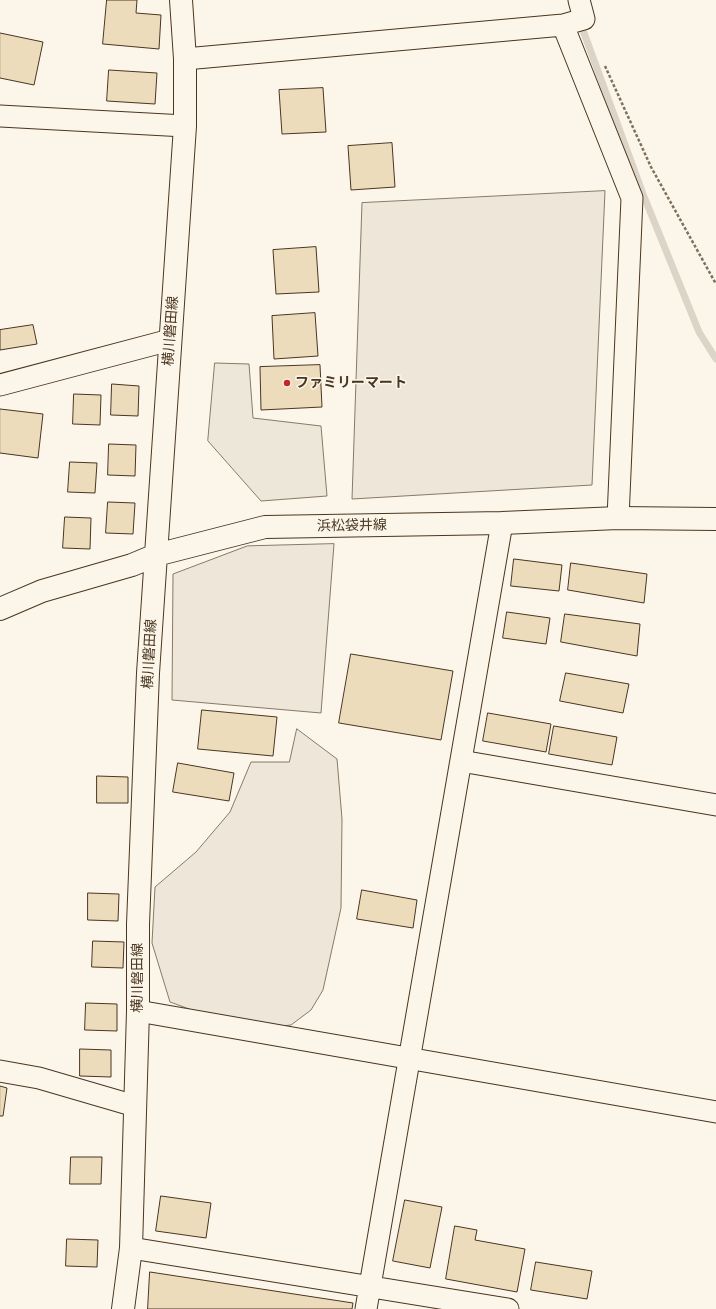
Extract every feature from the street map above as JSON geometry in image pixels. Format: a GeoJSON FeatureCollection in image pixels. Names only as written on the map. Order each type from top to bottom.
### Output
{"type":"FeatureCollection","features":[{"type":"Feature","properties":{"kind":"main road","name":"横川磐田線"},"geometry":{"type":"LineString","coordinates":[[123,1309],[131,1248],[138,1011],[138,924],[148,673],[185,126],[185,59],[181,0]]}},
{"type":"Feature","properties":{"kind":"main road","name":"浜松袋井線"},"geometry":{"type":"LineString","coordinates":[[0,609],[42,591],[156,556],[265,527],[502,523],[618,518],[716,519]]}},
{"type":"Feature","properties":{"kind":"street"},"geometry":{"type":"LineString","coordinates":[[185,59],[573,17],[632,198],[618,518]]}},
{"type":"Feature","properties":{"kind":"street"},"geometry":{"type":"LineString","coordinates":[[0,116],[185,126]]}},
{"type":"Feature","properties":{"kind":"street"},"geometry":{"type":"LineString","coordinates":[[0,385],[170,340]]}},
{"type":"Feature","properties":{"kind":"street"},"geometry":{"type":"LineString","coordinates":[[366,1309],[502,523]]}},
{"type":"Feature","properties":{"kind":"street"},"geometry":{"type":"LineString","coordinates":[[461,761],[716,805]]}},
{"type":"Feature","properties":{"kind":"street"},"geometry":{"type":"LineString","coordinates":[[138,1011],[716,1112]]}},
{"type":"Feature","properties":{"kind":"street"},"geometry":{"type":"LineString","coordinates":[[0,1071],[39,1078],[135,1106]]}},
{"type":"Feature","properties":{"kind":"street"},"geometry":{"type":"LineString","coordinates":[[131,1248],[508,1309]]}},
{"type":"Feature","properties":{"kind":"path"},"geometry":{"type":"LineString","coordinates":[[603,61],[651,167],[716,284]]}},
{"type":"Feature","properties":{"kind":"shaded area"},"geometry":{"type":"Polygon","coordinates":[[[605,191],[592,485],[352,499],[362,203],[605,191]]]}},
{"type":"Feature","properties":{"kind":"shaded area"},"geometry":{"type":"Polygon","coordinates":[[[215,363],[249,364],[253,418],[321,426],[327,496],[261,501],[208,441],[215,363]]]}},
{"type":"Feature","properties":{"kind":"shaded area"},"geometry":{"type":"Polygon","coordinates":[[[334,544],[321,713],[172,700],[173,574],[247,546],[334,544]]]}},
{"type":"Feature","properties":{"kind":"shaded area"},"geometry":{"type":"Polygon","coordinates":[[[297,729],[337,759],[342,819],[341,908],[323,990],[311,1010],[291,1025],[247,1030],[170,1002],[152,943],[155,887],[196,852],[230,812],[251,762],[289,762],[297,729]]]}},
{"type":"Feature","properties":{"kind":"building"},"geometry":{"type":"Polygon","coordinates":[[[107,0],[137,0],[136,13],[161,15],[159,49],[103,44],[107,0]]]}},
{"type":"Feature","properties":{"kind":"building"},"geometry":{"type":"Polygon","coordinates":[[[0,33],[43,42],[34,85],[0,78],[0,33]]]}},
{"type":"Feature","properties":{"kind":"building"},"geometry":{"type":"Polygon","coordinates":[[[109,70],[157,73],[155,104],[107,101],[109,70]]]}},
{"type":"Feature","properties":{"kind":"building"},"geometry":{"type":"Polygon","coordinates":[[[323,88],[326,132],[282,134],[279,90],[323,88]]]}},
{"type":"Feature","properties":{"kind":"building"},"geometry":{"type":"Polygon","coordinates":[[[392,143],[395,187],[351,190],[348,146],[392,143]]]}},
{"type":"Feature","properties":{"kind":"building"},"geometry":{"type":"Polygon","coordinates":[[[316,247],[319,292],[276,294],[273,250],[316,247]]]}},
{"type":"Feature","properties":{"kind":"building"},"geometry":{"type":"Polygon","coordinates":[[[315,313],[318,356],[274,359],[272,316],[315,313]]]}},
{"type":"Feature","properties":{"kind":"building"},"geometry":{"type":"Polygon","coordinates":[[[33,325],[37,344],[0,350],[0,330],[33,325]]]}},
{"type":"Feature","properties":{"kind":"building"},"geometry":{"type":"Polygon","coordinates":[[[320,365],[322,407],[261,410],[260,367],[320,365]]]}},
{"type":"Feature","properties":{"kind":"building"},"geometry":{"type":"Polygon","coordinates":[[[112,384],[139,386],[138,416],[111,415],[112,384]]]}},
{"type":"Feature","properties":{"kind":"building"},"geometry":{"type":"Polygon","coordinates":[[[74,394],[101,395],[100,425],[73,424],[74,394]]]}},
{"type":"Feature","properties":{"kind":"building"},"geometry":{"type":"Polygon","coordinates":[[[0,409],[43,414],[38,458],[0,453],[0,409]]]}},
{"type":"Feature","properties":{"kind":"building"},"geometry":{"type":"Polygon","coordinates":[[[109,444],[136,445],[135,476],[108,475],[109,444]]]}},
{"type":"Feature","properties":{"kind":"building"},"geometry":{"type":"Polygon","coordinates":[[[70,462],[97,463],[95,493],[68,492],[70,462]]]}},
{"type":"Feature","properties":{"kind":"building"},"geometry":{"type":"Polygon","coordinates":[[[108,502],[135,503],[133,534],[106,533],[108,502]]]}},
{"type":"Feature","properties":{"kind":"building"},"geometry":{"type":"Polygon","coordinates":[[[65,517],[91,518],[90,549],[63,548],[65,517]]]}},
{"type":"Feature","properties":{"kind":"building"},"geometry":{"type":"Polygon","coordinates":[[[514,559],[562,565],[559,591],[511,586],[514,559]]]}},
{"type":"Feature","properties":{"kind":"building"},"geometry":{"type":"Polygon","coordinates":[[[571,563],[647,574],[644,603],[568,590],[571,563]]]}},
{"type":"Feature","properties":{"kind":"building"},"geometry":{"type":"Polygon","coordinates":[[[507,612],[550,618],[546,644],[503,638],[507,612]]]}},
{"type":"Feature","properties":{"kind":"building"},"geometry":{"type":"Polygon","coordinates":[[[565,614],[640,624],[637,656],[561,642],[565,614]]]}},
{"type":"Feature","properties":{"kind":"building"},"geometry":{"type":"Polygon","coordinates":[[[351,654],[453,671],[441,740],[339,723],[351,654]]]}},
{"type":"Feature","properties":{"kind":"building"},"geometry":{"type":"Polygon","coordinates":[[[566,673],[629,684],[623,713],[560,701],[566,673]]]}},
{"type":"Feature","properties":{"kind":"building"},"geometry":{"type":"Polygon","coordinates":[[[202,710],[277,717],[273,756],[198,749],[202,710]]]}},
{"type":"Feature","properties":{"kind":"building"},"geometry":{"type":"Polygon","coordinates":[[[488,713],[551,724],[546,752],[483,741],[488,713]]]}},
{"type":"Feature","properties":{"kind":"building"},"geometry":{"type":"Polygon","coordinates":[[[554,726],[617,737],[612,765],[549,754],[554,726]]]}},
{"type":"Feature","properties":{"kind":"building"},"geometry":{"type":"Polygon","coordinates":[[[178,763],[234,773],[229,801],[173,792],[178,763]]]}},
{"type":"Feature","properties":{"kind":"building"},"geometry":{"type":"Polygon","coordinates":[[[97,776],[128,777],[128,803],[97,803],[97,776]]]}},
{"type":"Feature","properties":{"kind":"building"},"geometry":{"type":"Polygon","coordinates":[[[362,890],[417,900],[413,928],[357,919],[362,890]]]}},
{"type":"Feature","properties":{"kind":"building"},"geometry":{"type":"Polygon","coordinates":[[[88,893],[119,894],[118,921],[88,920],[88,893]]]}},
{"type":"Feature","properties":{"kind":"building"},"geometry":{"type":"Polygon","coordinates":[[[93,941],[124,942],[123,968],[92,967],[93,941]]]}},
{"type":"Feature","properties":{"kind":"building"},"geometry":{"type":"Polygon","coordinates":[[[86,1003],[117,1004],[117,1031],[85,1030],[86,1003]]]}},
{"type":"Feature","properties":{"kind":"building"},"geometry":{"type":"Polygon","coordinates":[[[80,1049],[111,1050],[111,1077],[80,1076],[80,1049]]]}},
{"type":"Feature","properties":{"kind":"building"},"geometry":{"type":"Polygon","coordinates":[[[0,1086],[7,1088],[3,1116],[0,1116],[0,1086]]]}},
{"type":"Feature","properties":{"kind":"building"},"geometry":{"type":"Polygon","coordinates":[[[71,1157],[102,1157],[101,1184],[70,1184],[71,1157]]]}},
{"type":"Feature","properties":{"kind":"building"},"geometry":{"type":"Polygon","coordinates":[[[161,1196],[211,1203],[206,1238],[156,1231],[161,1196]]]}},
{"type":"Feature","properties":{"kind":"building"},"geometry":{"type":"Polygon","coordinates":[[[405,1200],[442,1207],[430,1268],[393,1261],[405,1200]]]}},
{"type":"Feature","properties":{"kind":"building"},"geometry":{"type":"Polygon","coordinates":[[[455,1226],[477,1230],[475,1240],[525,1249],[517,1292],[446,1279],[455,1226]]]}},
{"type":"Feature","properties":{"kind":"building"},"geometry":{"type":"Polygon","coordinates":[[[67,1239],[98,1240],[97,1267],[66,1266],[67,1239]]]}},
{"type":"Feature","properties":{"kind":"building"},"geometry":{"type":"Polygon","coordinates":[[[536,1262],[592,1271],[587,1299],[531,1290],[536,1262]]]}},
{"type":"Feature","properties":{"kind":"building"},"geometry":{"type":"Polygon","coordinates":[[[150,1272],[353,1303],[352,1309],[148,1309],[150,1272]]]}},
{"type":"Feature","properties":{"kind":"waterway"},"geometry":{"type":"LineString","coordinates":[[580,22],[643,194],[699,332],[716,359]]}},
{"type":"Feature","properties":{"kind":"place","name":"ファミリーマート"},"geometry":{"type":"Point","coordinates":[287,383]}}]}
